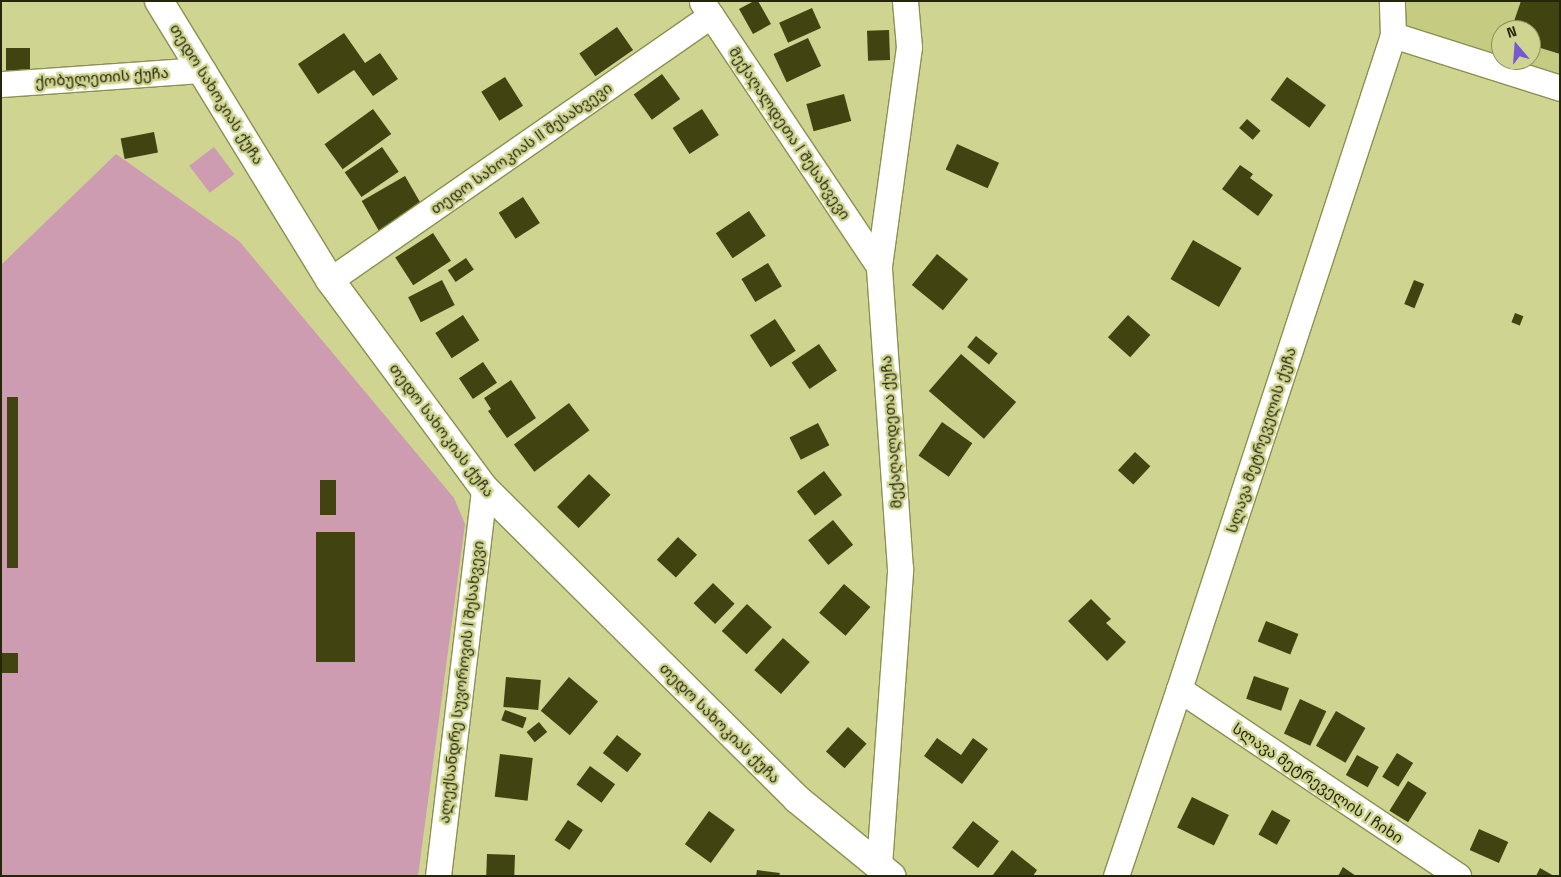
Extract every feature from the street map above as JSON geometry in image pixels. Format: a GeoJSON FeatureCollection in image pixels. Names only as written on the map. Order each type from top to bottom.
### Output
{"type":"FeatureCollection","features":[{"type":"Feature","properties":{"kind":"street","name":"თედო სახოკიას ქუჩა"},"geometry":{"type":"LineString","coordinates":[[159,1],[330,280],[484,488],[797,799],[885,870]]}},
{"type":"Feature","properties":{"kind":"street","name":"მექაღალდეთა ქუჩა"},"geometry":{"type":"LineString","coordinates":[[885,870],[900,569],[879,266],[909,47],[905,1]]}},
{"type":"Feature","properties":{"kind":"street","name":"სლავა მეტრეველის ქუჩა"},"geometry":{"type":"LineString","coordinates":[[1116,876],[1393,35],[1392,1]]}},
{"type":"Feature","properties":{"kind":"street","name":"მექაღალდეთა I შესახვევი"},"geometry":{"type":"LineString","coordinates":[[706,8],[879,266]]}},
{"type":"Feature","properties":{"kind":"street","name":"თედო სახოკიას II შესახვევი"},"geometry":{"type":"LineString","coordinates":[[330,280],[706,8]]}},
{"type":"Feature","properties":{"kind":"street"},"geometry":{"type":"LineString","coordinates":[[1393,35],[1560,88]]}},
{"type":"Feature","properties":{"kind":"street","name":"ქობულეთის ქუჩა"},"geometry":{"type":"LineString","coordinates":[[1,84],[203,70]]}},
{"type":"Feature","properties":{"kind":"street","name":"ალექსანდრე სუვოროვის I შესახვევი"},"geometry":{"type":"LineString","coordinates":[[438,876],[484,488]]}},
{"type":"Feature","properties":{"kind":"street","name":"სლავა მეტრეველის I ჩიხი"},"geometry":{"type":"LineString","coordinates":[[1179,689],[1458,876]]}},
{"type":"Feature","properties":{"kind":"shaded area"},"geometry":{"type":"Polygon","coordinates":[[[1393,1],[1560,1],[1560,88],[1503,70],[1541,70],[1541,20],[1491,20],[1491,66],[1393,35],[1393,1]]]}},
{"type":"Feature","properties":{"kind":"shaded area"},"geometry":{"type":"Polygon","coordinates":[[[214,147],[234,174],[210,193],[189,166],[214,147]]]}},
{"type":"Feature","properties":{"kind":"shaded area"},"geometry":{"type":"Polygon","coordinates":[[[116,154],[239,241],[454,498],[465,524],[418,876],[1,876],[1,265],[116,154]]]}},
{"type":"Feature","properties":{"kind":"building"},"geometry":{"type":"Polygon","coordinates":[[[754,1],[758,1],[771,24],[753,34],[739,9],[754,1]]]}},
{"type":"Feature","properties":{"kind":"building"},"geometry":{"type":"Polygon","coordinates":[[[1521,1],[1560,1],[1560,54],[1541,48],[1541,20],[1514,20],[1521,1]]]}},
{"type":"Feature","properties":{"kind":"building"},"geometry":{"type":"Polygon","coordinates":[[[812,8],[821,28],[788,43],[779,23],[812,8]]]}},
{"type":"Feature","properties":{"kind":"building"},"geometry":{"type":"Polygon","coordinates":[[[617,27],[633,50],[595,76],[579,53],[617,27]]]}},
{"type":"Feature","properties":{"kind":"building"},"geometry":{"type":"Polygon","coordinates":[[[889,30],[890,60],[868,61],[867,31],[889,30]]]}},
{"type":"Feature","properties":{"kind":"building"},"geometry":{"type":"Polygon","coordinates":[[[344,33],[365,63],[380,53],[398,79],[373,96],[354,70],[318,94],[298,64],[344,33]]]}},
{"type":"Feature","properties":{"kind":"building"},"geometry":{"type":"Polygon","coordinates":[[[808,38],[821,66],[787,82],[774,54],[808,38]]]}},
{"type":"Feature","properties":{"kind":"building"},"geometry":{"type":"Polygon","coordinates":[[[6,48],[30,48],[30,75],[6,75],[6,48]]]}},
{"type":"Feature","properties":{"kind":"building"},"geometry":{"type":"Polygon","coordinates":[[[662,74],[680,99],[652,120],[634,95],[662,74]]]}},
{"type":"Feature","properties":{"kind":"building"},"geometry":{"type":"Polygon","coordinates":[[[505,77],[523,106],[499,121],[481,92],[505,77]]]}},
{"type":"Feature","properties":{"kind":"building"},"geometry":{"type":"Polygon","coordinates":[[[1287,77],[1326,105],[1309,128],[1271,100],[1287,77]]]}},
{"type":"Feature","properties":{"kind":"building"},"geometry":{"type":"Polygon","coordinates":[[[844,94],[851,121],[814,131],[806,104],[844,94]]]}},
{"type":"Feature","properties":{"kind":"building"},"geometry":{"type":"Polygon","coordinates":[[[373,109],[391,134],[343,169],[324,144],[373,109]]]}},
{"type":"Feature","properties":{"kind":"building"},"geometry":{"type":"Polygon","coordinates":[[[702,109],[719,135],[690,154],[673,128],[702,109]]]}},
{"type":"Feature","properties":{"kind":"building"},"geometry":{"type":"Polygon","coordinates":[[[1247,119],[1261,131],[1253,140],[1239,128],[1247,119]]]}},
{"type":"Feature","properties":{"kind":"building"},"geometry":{"type":"Polygon","coordinates":[[[154,132],[158,153],[125,159],[121,138],[154,132]]]}},
{"type":"Feature","properties":{"kind":"building"},"geometry":{"type":"Polygon","coordinates":[[[957,144],[999,163],[988,188],[946,170],[957,144]]]}},
{"type":"Feature","properties":{"kind":"building"},"geometry":{"type":"Polygon","coordinates":[[[382,147],[399,172],[361,197],[345,172],[382,147]]]}},
{"type":"Feature","properties":{"kind":"building"},"geometry":{"type":"Polygon","coordinates":[[[1240,165],[1253,174],[1250,178],[1273,195],[1258,216],[1222,189],[1240,165]]]}},
{"type":"Feature","properties":{"kind":"building"},"geometry":{"type":"Polygon","coordinates":[[[405,176],[422,205],[379,230],[362,201],[405,176]]]}},
{"type":"Feature","properties":{"kind":"building"},"geometry":{"type":"Polygon","coordinates":[[[523,197],[540,223],[516,239],[499,213],[523,197]]]}},
{"type":"Feature","properties":{"kind":"building"},"geometry":{"type":"Polygon","coordinates":[[[749,211],[766,236],[733,258],[716,233],[749,211]]]}},
{"type":"Feature","properties":{"kind":"building"},"geometry":{"type":"Polygon","coordinates":[[[433,233],[451,261],[413,285],[395,258],[433,233]]]}},
{"type":"Feature","properties":{"kind":"building"},"geometry":{"type":"Polygon","coordinates":[[[1193,240],[1241,268],[1219,307],[1170,279],[1193,240]]]}},
{"type":"Feature","properties":{"kind":"building"},"geometry":{"type":"Polygon","coordinates":[[[937,254],[968,279],[943,310],[912,285],[937,254]]]}},
{"type":"Feature","properties":{"kind":"building"},"geometry":{"type":"Polygon","coordinates":[[[466,258],[474,270],[456,282],[448,270],[466,258]]]}},
{"type":"Feature","properties":{"kind":"building"},"geometry":{"type":"Polygon","coordinates":[[[768,263],[782,286],[755,302],[741,279],[768,263]]]}},
{"type":"Feature","properties":{"kind":"building"},"geometry":{"type":"Polygon","coordinates":[[[442,280],[455,305],[421,322],[408,297],[442,280]]]}},
{"type":"Feature","properties":{"kind":"building"},"geometry":{"type":"Polygon","coordinates":[[[1414,280],[1424,284],[1414,308],[1404,304],[1414,280]]]}},
{"type":"Feature","properties":{"kind":"building"},"geometry":{"type":"Polygon","coordinates":[[[1515,313],[1523,316],[1520,326],[1511,322],[1515,313]]]}},
{"type":"Feature","properties":{"kind":"building"},"geometry":{"type":"Polygon","coordinates":[[[463,315],[479,340],[452,358],[435,333],[463,315]]]}},
{"type":"Feature","properties":{"kind":"building"},"geometry":{"type":"Polygon","coordinates":[[[1128,315],[1150,335],[1130,357],[1108,337],[1128,315]]]}},
{"type":"Feature","properties":{"kind":"building"},"geometry":{"type":"Polygon","coordinates":[[[775,319],[796,351],[771,367],[750,335],[775,319]]]}},
{"type":"Feature","properties":{"kind":"building"},"geometry":{"type":"Polygon","coordinates":[[[976,336],[998,354],[989,365],[967,347],[976,336]]]}},
{"type":"Feature","properties":{"kind":"building"},"geometry":{"type":"Polygon","coordinates":[[[819,344],[837,371],[810,389],[792,362],[819,344]]]}},
{"type":"Feature","properties":{"kind":"building"},"geometry":{"type":"Polygon","coordinates":[[[961,354],[1016,402],[984,439],[929,391],[961,354]]]}},
{"type":"Feature","properties":{"kind":"building"},"geometry":{"type":"Polygon","coordinates":[[[483,362],[497,383],[473,399],[459,378],[483,362]]]}},
{"type":"Feature","properties":{"kind":"building"},"geometry":{"type":"Polygon","coordinates":[[[511,380],[536,418],[507,438],[488,411],[491,409],[484,398],[511,380]]]}},
{"type":"Feature","properties":{"kind":"building"},"geometry":{"type":"Polygon","coordinates":[[[7,397],[18,397],[18,568],[7,568],[7,397]]]}},
{"type":"Feature","properties":{"kind":"building"},"geometry":{"type":"Polygon","coordinates":[[[569,403],[589,430],[534,472],[514,445],[569,403]]]}},
{"type":"Feature","properties":{"kind":"building"},"geometry":{"type":"Polygon","coordinates":[[[942,422],[972,443],[949,477],[918,456],[942,422]]]}},
{"type":"Feature","properties":{"kind":"building"},"geometry":{"type":"Polygon","coordinates":[[[818,423],[829,445],[801,460],[789,438],[818,423]]]}},
{"type":"Feature","properties":{"kind":"building"},"geometry":{"type":"Polygon","coordinates":[[[1135,452],[1150,466],[1133,485],[1118,470],[1135,452]]]}},
{"type":"Feature","properties":{"kind":"building"},"geometry":{"type":"Polygon","coordinates":[[[824,471],[842,495],[815,515],[797,491],[824,471]]]}},
{"type":"Feature","properties":{"kind":"building"},"geometry":{"type":"Polygon","coordinates":[[[589,474],[611,495],[579,528],[557,507],[589,474]]]}},
{"type":"Feature","properties":{"kind":"building"},"geometry":{"type":"Polygon","coordinates":[[[320,480],[336,480],[336,515],[320,515],[320,480]]]}},
{"type":"Feature","properties":{"kind":"building"},"geometry":{"type":"Polygon","coordinates":[[[833,520],[853,545],[828,565],[808,540],[833,520]]]}},
{"type":"Feature","properties":{"kind":"building"},"geometry":{"type":"Polygon","coordinates":[[[316,532],[355,532],[355,662],[316,662],[316,532]]]}},
{"type":"Feature","properties":{"kind":"building"},"geometry":{"type":"Polygon","coordinates":[[[678,537],[697,555],[676,577],[657,560],[678,537]]]}},
{"type":"Feature","properties":{"kind":"building"},"geometry":{"type":"Polygon","coordinates":[[[713,583],[735,604],[715,624],[694,603],[713,583]]]}},
{"type":"Feature","properties":{"kind":"building"},"geometry":{"type":"Polygon","coordinates":[[[844,584],[870,607],[845,636],[819,613],[844,584]]]}},
{"type":"Feature","properties":{"kind":"building"},"geometry":{"type":"Polygon","coordinates":[[[1091,599],[1111,619],[1106,623],[1126,642],[1107,661],[1068,621],[1091,599]]]}},
{"type":"Feature","properties":{"kind":"building"},"geometry":{"type":"Polygon","coordinates":[[[747,604],[772,627],[747,654],[722,631],[747,604]]]}},
{"type":"Feature","properties":{"kind":"building"},"geometry":{"type":"Polygon","coordinates":[[[1266,621],[1298,634],[1290,655],[1258,641],[1266,621]]]}},
{"type":"Feature","properties":{"kind":"building"},"geometry":{"type":"Polygon","coordinates":[[[783,638],[810,662],[781,694],[754,670],[783,638]]]}},
{"type":"Feature","properties":{"kind":"building"},"geometry":{"type":"Polygon","coordinates":[[[1,653],[18,653],[18,673],[1,673],[1,653]]]}},
{"type":"Feature","properties":{"kind":"building"},"geometry":{"type":"Polygon","coordinates":[[[1254,676],[1289,688],[1281,711],[1246,699],[1254,676]]]}},
{"type":"Feature","properties":{"kind":"building"},"geometry":{"type":"Polygon","coordinates":[[[506,677],[541,680],[538,710],[503,707],[506,677]]]}},
{"type":"Feature","properties":{"kind":"building"},"geometry":{"type":"Polygon","coordinates":[[[569,677],[598,701],[570,735],[541,711],[569,677]]]}},
{"type":"Feature","properties":{"kind":"building"},"geometry":{"type":"Polygon","coordinates":[[[1300,699],[1326,711],[1310,746],[1284,733],[1300,699]]]}},
{"type":"Feature","properties":{"kind":"building"},"geometry":{"type":"Polygon","coordinates":[[[505,710],[527,718],[523,728],[501,720],[505,710]]]}},
{"type":"Feature","properties":{"kind":"building"},"geometry":{"type":"Polygon","coordinates":[[[1336,711],[1365,728],[1345,763],[1316,746],[1336,711]]]}},
{"type":"Feature","properties":{"kind":"building"},"geometry":{"type":"Polygon","coordinates":[[[539,722],[547,732],[535,742],[527,732],[539,722]]]}},
{"type":"Feature","properties":{"kind":"building"},"geometry":{"type":"Polygon","coordinates":[[[848,727],[867,744],[844,768],[826,752],[848,727]]]}},
{"type":"Feature","properties":{"kind":"building"},"geometry":{"type":"Polygon","coordinates":[[[617,735],[641,754],[627,772],[603,753],[617,735]]]}},
{"type":"Feature","properties":{"kind":"building"},"geometry":{"type":"Polygon","coordinates":[[[937,738],[961,755],[973,738],[988,749],[962,784],[924,756],[937,738]]]}},
{"type":"Feature","properties":{"kind":"building"},"geometry":{"type":"Polygon","coordinates":[[[1397,753],[1413,763],[1398,787],[1382,777],[1397,753]]]}},
{"type":"Feature","properties":{"kind":"building"},"geometry":{"type":"Polygon","coordinates":[[[500,754],[533,758],[528,801],[495,797],[500,754]]]}},
{"type":"Feature","properties":{"kind":"building"},"geometry":{"type":"Polygon","coordinates":[[[1357,755],[1379,767],[1368,787],[1346,775],[1357,755]]]}},
{"type":"Feature","properties":{"kind":"building"},"geometry":{"type":"Polygon","coordinates":[[[590,766],[615,784],[602,803],[576,785],[590,766]]]}},
{"type":"Feature","properties":{"kind":"building"},"geometry":{"type":"Polygon","coordinates":[[[1408,781],[1427,793],[1408,822],[1389,811],[1408,781]]]}},
{"type":"Feature","properties":{"kind":"building"},"geometry":{"type":"Polygon","coordinates":[[[1192,797],[1229,815],[1214,846],[1177,828],[1192,797]]]}},
{"type":"Feature","properties":{"kind":"building"},"geometry":{"type":"Polygon","coordinates":[[[1272,810],[1290,820],[1277,845],[1258,834],[1272,810]]]}},
{"type":"Feature","properties":{"kind":"building"},"geometry":{"type":"Polygon","coordinates":[[[709,811],[735,830],[711,863],[685,844],[709,811]]]}},
{"type":"Feature","properties":{"kind":"building"},"geometry":{"type":"Polygon","coordinates":[[[568,820],[583,830],[570,850],[555,840],[568,820]]]}},
{"type":"Feature","properties":{"kind":"building"},"geometry":{"type":"Polygon","coordinates":[[[973,821],[999,841],[978,868],[952,848],[973,821]]]}},
{"type":"Feature","properties":{"kind":"building"},"geometry":{"type":"Polygon","coordinates":[[[1479,829],[1508,842],[1499,863],[1470,850],[1479,829]]]}},
{"type":"Feature","properties":{"kind":"building"},"geometry":{"type":"Polygon","coordinates":[[[1012,850],[1037,870],[1033,876],[992,876],[1012,850]]]}},
{"type":"Feature","properties":{"kind":"building"},"geometry":{"type":"Polygon","coordinates":[[[487,854],[515,855],[514,876],[486,876],[487,854]]]}},
{"type":"Feature","properties":{"kind":"building"},"geometry":{"type":"Polygon","coordinates":[[[1343,867],[1356,876],[1338,876],[1343,867]]]}},
{"type":"Feature","properties":{"kind":"building"},"geometry":{"type":"Polygon","coordinates":[[[1540,868],[1554,876],[1536,876],[1540,868]]]}},
{"type":"Feature","properties":{"kind":"building"},"geometry":{"type":"Polygon","coordinates":[[[757,870],[780,873],[779,876],[756,876],[757,870]]]}}]}
